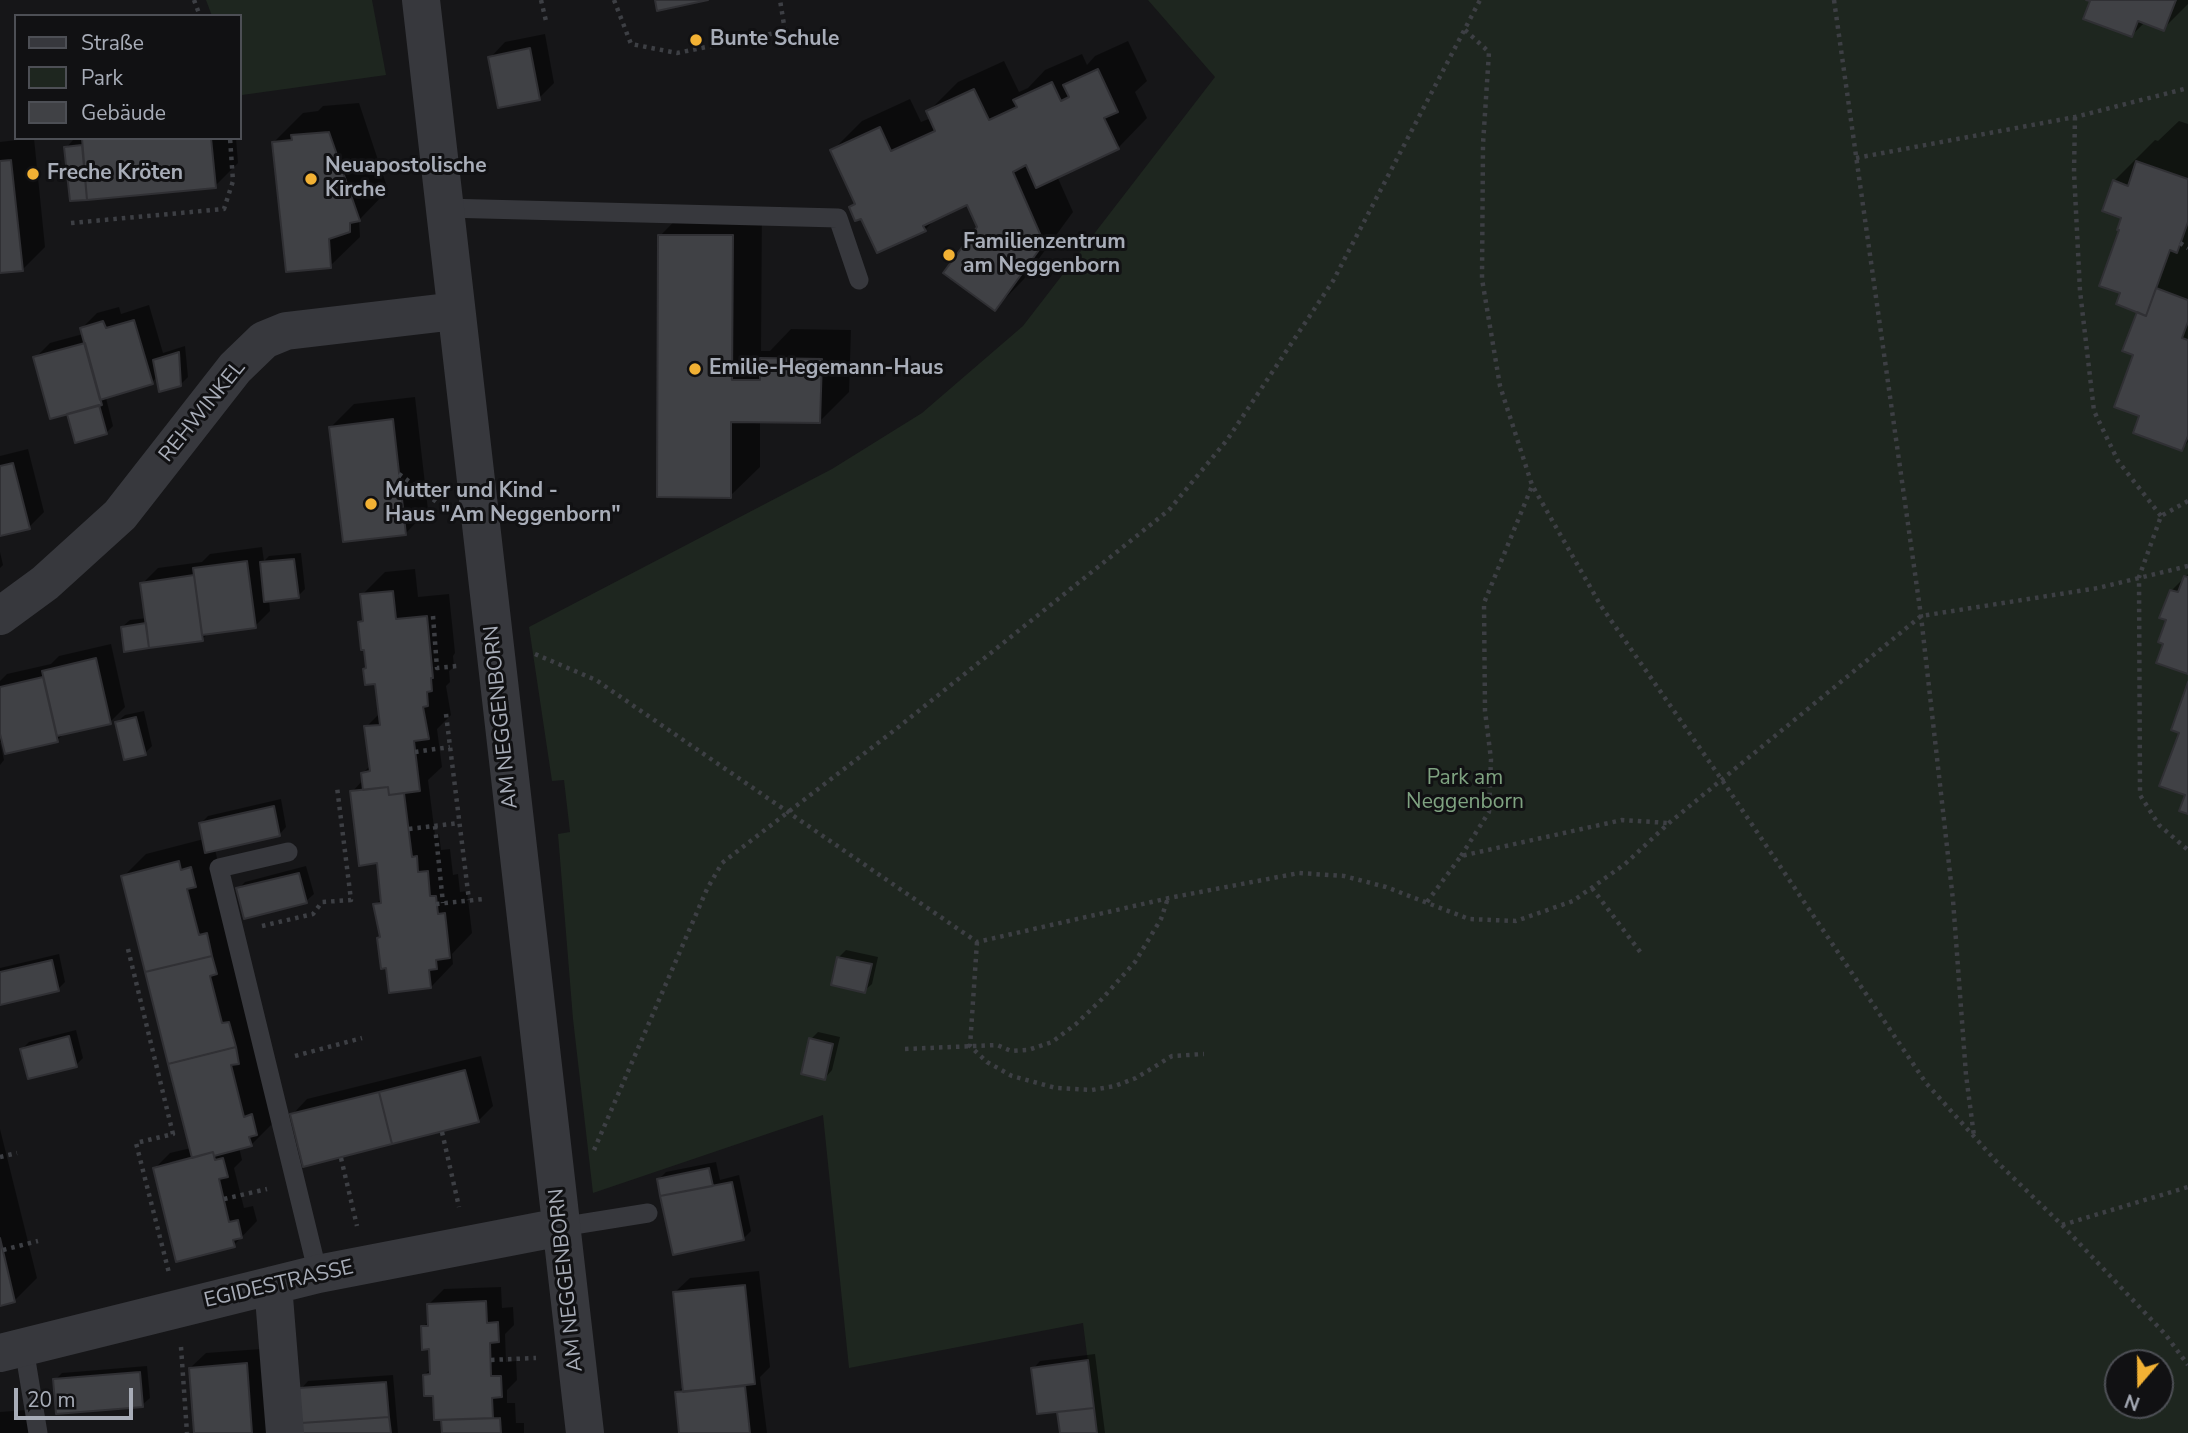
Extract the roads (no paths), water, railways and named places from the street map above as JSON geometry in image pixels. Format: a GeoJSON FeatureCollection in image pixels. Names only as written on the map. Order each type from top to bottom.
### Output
{"type":"FeatureCollection","features":[{"type":"Feature","properties":{"kind":"street","name":"AM NEGGENBORN"},"geometry":{"type":"LineString","coordinates":[[421,0],[584,1433]]}},
{"type":"Feature","properties":{"kind":"street","name":"REHWINKEL"},"geometry":{"type":"LineString","coordinates":[[0,616],[45,583],[120,515],[235,368],[264,340],[286,331],[456,312]]}},
{"type":"Feature","properties":{"kind":"street","name":"EGIDESTRASSE"},"geometry":{"type":"LineString","coordinates":[[12,1350],[318,1274],[561,1227]]}},
{"type":"Feature","properties":{"kind":"street"},"geometry":{"type":"LineString","coordinates":[[273,1285],[285,1433]]}},
{"type":"Feature","properties":{"kind":"lane"},"geometry":{"type":"LineString","coordinates":[[444,208],[838,218],[859,280]]}},
{"type":"Feature","properties":{"kind":"lane"},"geometry":{"type":"LineString","coordinates":[[288,852],[219,868],[318,1274]]}},
{"type":"Feature","properties":{"kind":"lane"},"geometry":{"type":"LineString","coordinates":[[561,1227],[648,1213]]}},
{"type":"Feature","properties":{"kind":"lane"},"geometry":{"type":"LineString","coordinates":[[12,1350],[38,1433]]}},
{"type":"Feature","properties":{"kind":"place","name":"Bunte Schule"},"geometry":{"type":"Point","coordinates":[696,40]}},
{"type":"Feature","properties":{"kind":"place","name":"Freche Kröten"},"geometry":{"type":"Point","coordinates":[33,174]}},
{"type":"Feature","properties":{"kind":"place","name":"Neuapostolische Kirche"},"geometry":{"type":"Point","coordinates":[311,179]}},
{"type":"Feature","properties":{"kind":"place","name":"Familienzentrum am Neggenborn"},"geometry":{"type":"Point","coordinates":[949,255]}},
{"type":"Feature","properties":{"kind":"place","name":"Emilie-Hegemann-Haus"},"geometry":{"type":"Point","coordinates":[695,369]}},
{"type":"Feature","properties":{"kind":"place","name":"Mutter und Kind - Haus \"Am Neggenborn\""},"geometry":{"type":"Point","coordinates":[371,504]}},
{"type":"Feature","properties":{"kind":"park label","name":"Park am Neggenborn"},"geometry":{"type":"Point","coordinates":[1465,791]}}]}
